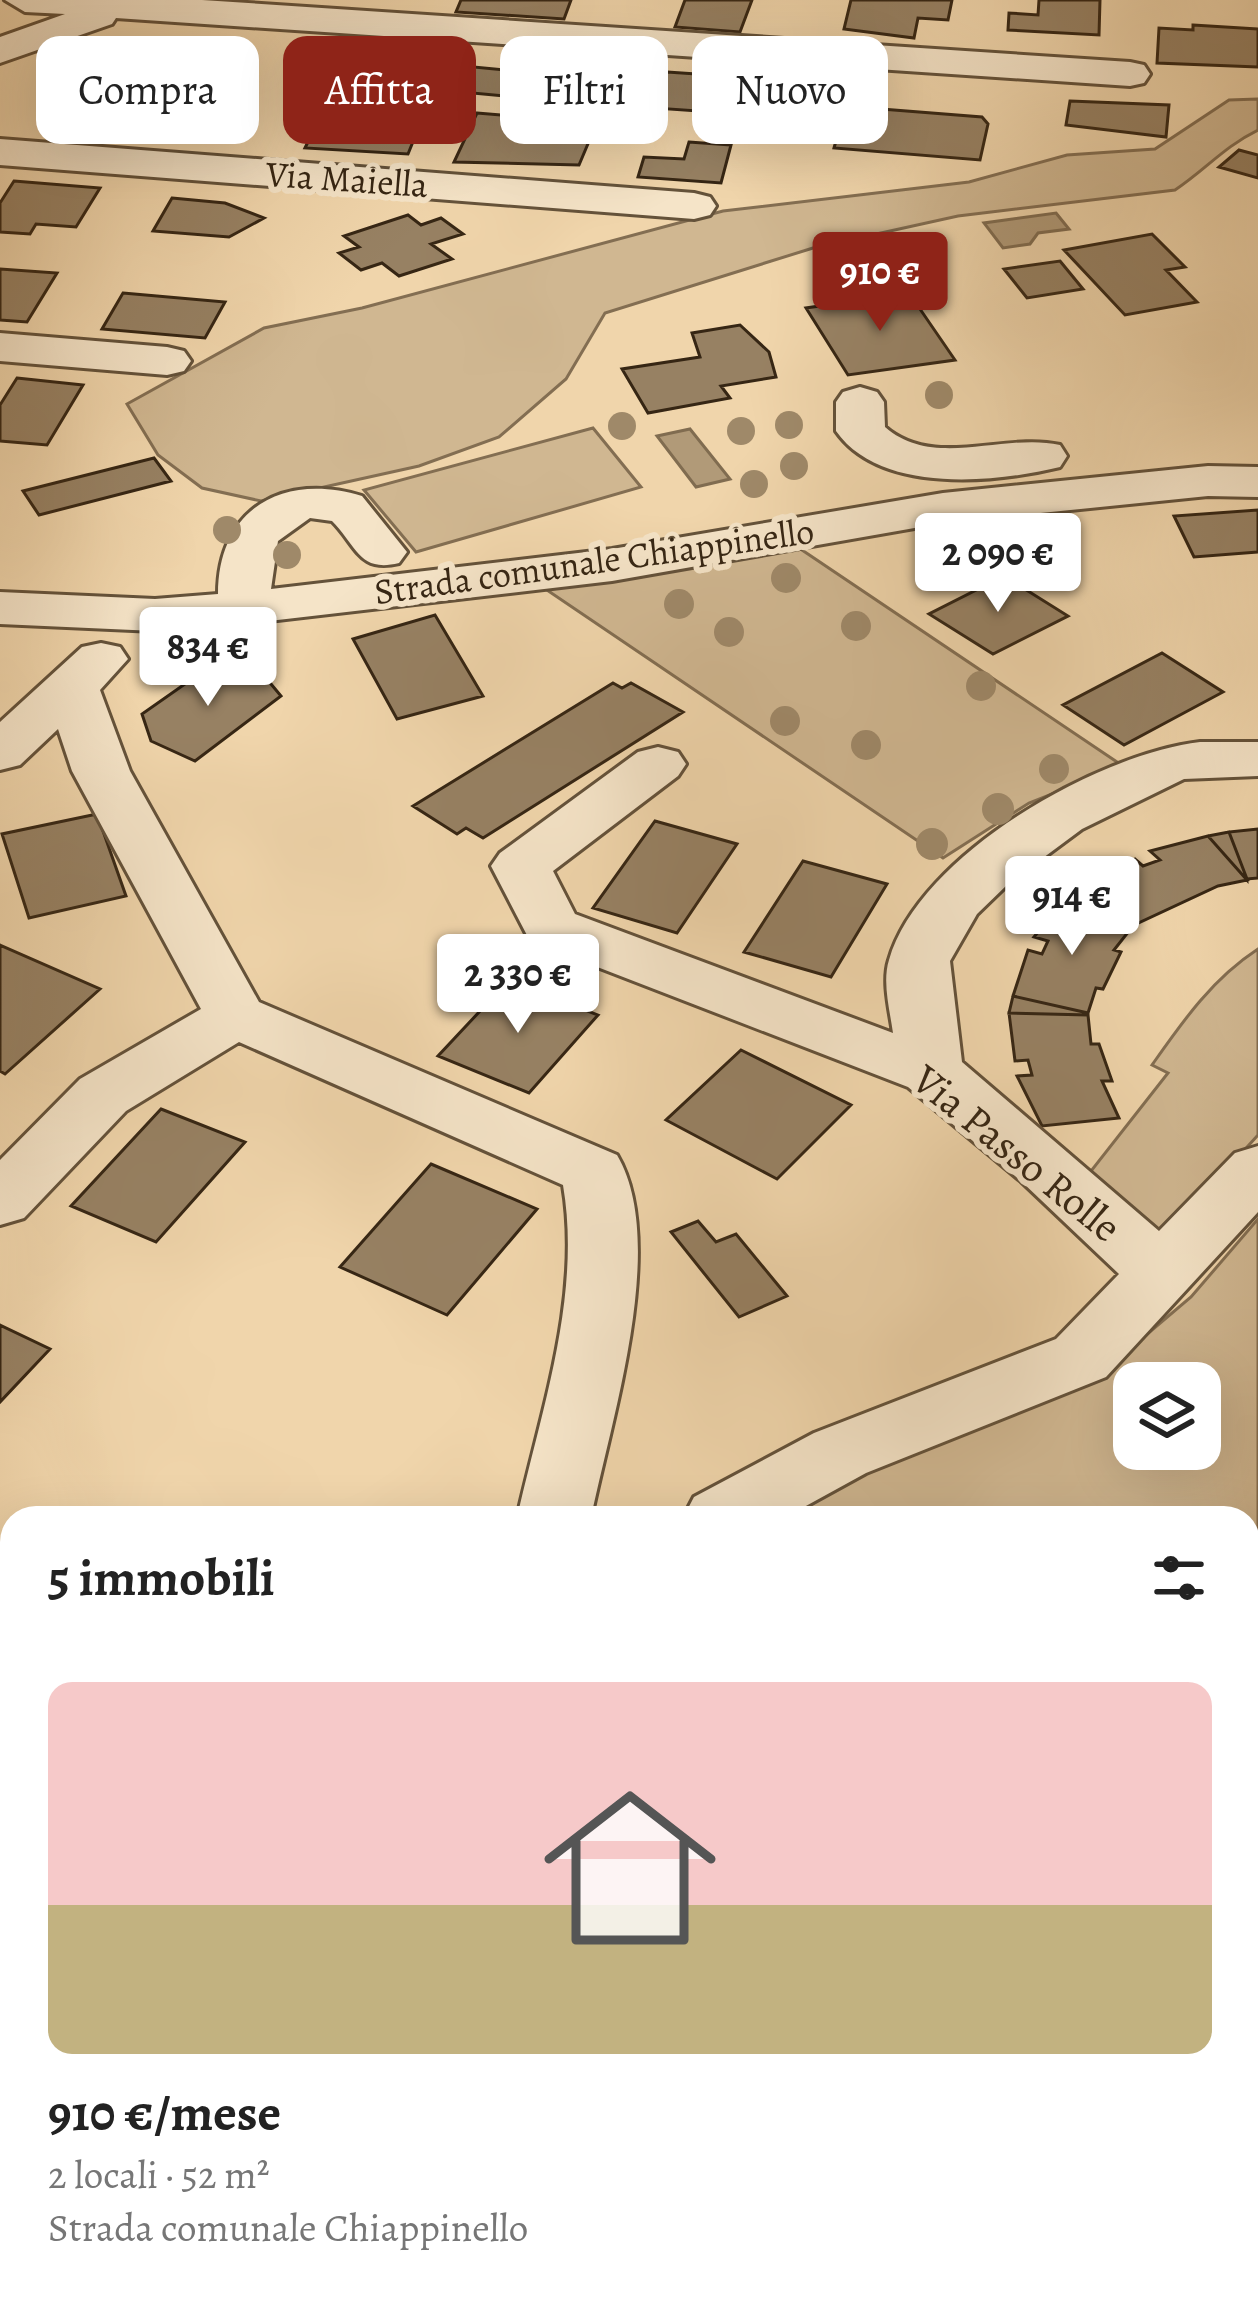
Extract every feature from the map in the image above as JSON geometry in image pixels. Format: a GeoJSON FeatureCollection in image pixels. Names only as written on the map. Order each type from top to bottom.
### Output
{"type":"FeatureCollection","features":[{"type":"Feature","properties":{"kind":"street"},"geometry":{"type":"LineString","coordinates":[[25,0],[129,3],[1130,74]]}},
{"type":"Feature","properties":{"kind":"street"},"geometry":{"type":"LineString","coordinates":[[0,51],[129,3]]}},
{"type":"Feature","properties":{"kind":"street","name":"Via Maiella"},"geometry":{"type":"LineString","coordinates":[[0,152],[694,206]]}},
{"type":"Feature","properties":{"kind":"street"},"geometry":{"type":"LineString","coordinates":[[0,347],[166,361]]}},
{"type":"Feature","properties":{"kind":"street"},"geometry":{"type":"LineString","coordinates":[[860,402],[859,425],[865,436],[887,451],[921,458],[1258,446]]}},
{"type":"Feature","properties":{"kind":"street","name":"Strada comunale Chiappinello"},"geometry":{"type":"LineString","coordinates":[[0,608],[155,615],[244,608],[612,565],[986,503],[1208,481],[1258,482]]}},
{"type":"Feature","properties":{"kind":"street"},"geometry":{"type":"LineString","coordinates":[[244,608],[252,540],[264,525],[303,504],[324,503],[352,512],[381,552]]}},
{"type":"Feature","properties":{"kind":"street"},"geometry":{"type":"LineString","coordinates":[[0,753],[155,615]]}},
{"type":"Feature","properties":{"kind":"street"},"geometry":{"type":"LineString","coordinates":[[71,686],[101,771],[236,1016],[594,1172],[603,1205],[602,1263],[556,1506]]}},
{"type":"Feature","properties":{"kind":"street"},"geometry":{"type":"LineString","coordinates":[[931,1071],[919,962],[939,924],[964,893],[1044,828],[1138,775],[1196,761],[1258,759]]}},
{"type":"Feature","properties":{"kind":"street","name":"Via Passo Rolle"},"geometry":{"type":"LineString","coordinates":[[658,764],[520,866],[550,927],[931,1071],[1044,1164],[1160,1273]]}},
{"type":"Feature","properties":{"kind":"street"},"geometry":{"type":"LineString","coordinates":[[0,1201],[103,1095],[236,1016]]}},
{"type":"Feature","properties":{"kind":"street"},"geometry":{"type":"LineString","coordinates":[[742,1506],[840,1454],[1081,1358],[1258,1170]]}},
{"type":"Feature","properties":{"kind":"shaded area"},"geometry":{"type":"Polygon","coordinates":[[[1258,99],[1258,130],[1175,190],[958,216],[813,248],[605,313],[566,379],[499,437],[419,466],[261,501],[202,488],[158,455],[127,404],[264,328],[362,308],[723,211],[969,182],[1067,155],[1155,149],[1229,100],[1258,99]]]}},
{"type":"Feature","properties":{"kind":"shaded area"},"geometry":{"type":"Polygon","coordinates":[[[1056,213],[1069,229],[1038,233],[1030,244],[1003,248],[984,223],[1056,213]]]}},
{"type":"Feature","properties":{"kind":"shaded area"},"geometry":{"type":"Polygon","coordinates":[[[593,428],[641,487],[416,552],[364,490],[593,428]]]}},
{"type":"Feature","properties":{"kind":"shaded area"},"geometry":{"type":"Polygon","coordinates":[[[690,429],[730,479],[696,487],[657,436],[690,429]]]}},
{"type":"Feature","properties":{"kind":"shaded area"},"geometry":{"type":"Polygon","coordinates":[[[799,548],[1123,766],[1029,803],[943,858],[538,584],[799,548]]]}},
{"type":"Feature","properties":{"kind":"shaded area"},"geometry":{"type":"Polygon","coordinates":[[[1258,949],[1258,1135],[1150,1254],[1080,1185],[1168,1073],[1152,1065],[1175,1033],[1212,987],[1258,949]]]}},
{"type":"Feature","properties":{"kind":"shaded area"},"geometry":{"type":"Polygon","coordinates":[[[1258,1219],[1258,1506],[801,1506],[859,1475],[990,1423],[1125,1353],[1191,1297],[1258,1219]]]}},
{"type":"Feature","properties":{"kind":"building"},"geometry":{"type":"Polygon","coordinates":[[[461,0],[571,0],[564,19],[456,12],[461,0]]]}},
{"type":"Feature","properties":{"kind":"building"},"geometry":{"type":"Polygon","coordinates":[[[685,0],[752,0],[740,32],[675,27],[685,0]]]}},
{"type":"Feature","properties":{"kind":"building"},"geometry":{"type":"Polygon","coordinates":[[[851,0],[952,0],[948,20],[918,18],[914,38],[844,29],[851,0]]]}},
{"type":"Feature","properties":{"kind":"building"},"geometry":{"type":"Polygon","coordinates":[[[1039,0],[1100,0],[1099,35],[1008,30],[1009,13],[1038,15],[1039,0]]]}},
{"type":"Feature","properties":{"kind":"building"},"geometry":{"type":"Polygon","coordinates":[[[1193,25],[1258,29],[1258,67],[1157,63],[1159,28],[1193,30],[1193,25]]]}},
{"type":"Feature","properties":{"kind":"building"},"geometry":{"type":"Polygon","coordinates":[[[476,67],[500,70],[500,96],[476,93],[476,67]]]}},
{"type":"Feature","properties":{"kind":"building"},"geometry":{"type":"Polygon","coordinates":[[[668,72],[692,74],[692,111],[668,109],[668,72]]]}},
{"type":"Feature","properties":{"kind":"building"},"geometry":{"type":"Polygon","coordinates":[[[1070,101],[1169,105],[1166,137],[1066,125],[1070,101]]]}},
{"type":"Feature","properties":{"kind":"building"},"geometry":{"type":"Polygon","coordinates":[[[888,110],[982,117],[988,124],[980,160],[834,148],[835,144],[888,144],[888,110]]]}},
{"type":"Feature","properties":{"kind":"building"},"geometry":{"type":"Polygon","coordinates":[[[476,115],[500,115],[500,144],[588,144],[579,165],[454,162],[462,144],[476,144],[476,115]]]}},
{"type":"Feature","properties":{"kind":"building"},"geometry":{"type":"Polygon","coordinates":[[[689,142],[731,145],[721,183],[638,177],[644,157],[684,159],[689,142]]]}},
{"type":"Feature","properties":{"kind":"building"},"geometry":{"type":"Polygon","coordinates":[[[307,144],[412,144],[408,154],[305,148],[307,144]]]}},
{"type":"Feature","properties":{"kind":"building"},"geometry":{"type":"Polygon","coordinates":[[[1239,150],[1258,155],[1258,178],[1219,167],[1239,150]]]}},
{"type":"Feature","properties":{"kind":"building"},"geometry":{"type":"Polygon","coordinates":[[[14,181],[100,188],[76,227],[36,224],[30,234],[0,232],[0,203],[14,181]]]}},
{"type":"Feature","properties":{"kind":"building"},"geometry":{"type":"Polygon","coordinates":[[[172,198],[225,203],[264,218],[229,237],[153,231],[172,198]]]}},
{"type":"Feature","properties":{"kind":"building"},"geometry":{"type":"Polygon","coordinates":[[[408,215],[421,225],[441,218],[463,234],[431,244],[452,259],[399,276],[382,263],[361,270],[339,253],[359,247],[344,236],[408,215]]]}},
{"type":"Feature","properties":{"kind":"building"},"geometry":{"type":"Polygon","coordinates":[[[1152,234],[1185,267],[1166,270],[1197,302],[1125,315],[1064,250],[1152,234]]]}},
{"type":"Feature","properties":{"kind":"building"},"geometry":{"type":"Polygon","coordinates":[[[1060,261],[1083,289],[1027,298],[1004,269],[1060,261]]]}},
{"type":"Feature","properties":{"kind":"building"},"geometry":{"type":"Polygon","coordinates":[[[0,269],[57,273],[27,322],[0,320],[0,269]]]}},
{"type":"Feature","properties":{"kind":"building"},"geometry":{"type":"Polygon","coordinates":[[[123,293],[225,302],[205,338],[102,329],[123,293]]]}},
{"type":"Feature","properties":{"kind":"building"},"geometry":{"type":"Polygon","coordinates":[[[909,293],[955,360],[848,375],[806,308],[909,293]]]}},
{"type":"Feature","properties":{"kind":"building"},"geometry":{"type":"Polygon","coordinates":[[[740,325],[769,352],[776,377],[721,386],[730,398],[648,413],[622,369],[700,357],[692,333],[740,325]]]}},
{"type":"Feature","properties":{"kind":"building"},"geometry":{"type":"Polygon","coordinates":[[[17,378],[83,385],[47,445],[0,441],[0,405],[17,378]]]}},
{"type":"Feature","properties":{"kind":"building"},"geometry":{"type":"Polygon","coordinates":[[[154,458],[171,481],[39,515],[23,491],[154,458]]]}},
{"type":"Feature","properties":{"kind":"building"},"geometry":{"type":"Polygon","coordinates":[[[1258,510],[1258,552],[1194,557],[1174,516],[1258,510]]]}},
{"type":"Feature","properties":{"kind":"building"},"geometry":{"type":"Polygon","coordinates":[[[1004,576],[1068,616],[993,654],[929,614],[1004,576]]]}},
{"type":"Feature","properties":{"kind":"building"},"geometry":{"type":"Polygon","coordinates":[[[435,615],[483,696],[397,719],[353,639],[435,615]]]}},
{"type":"Feature","properties":{"kind":"building"},"geometry":{"type":"Polygon","coordinates":[[[1162,653],[1223,692],[1124,745],[1063,705],[1162,653]]]}},
{"type":"Feature","properties":{"kind":"building"},"geometry":{"type":"Polygon","coordinates":[[[222,658],[266,678],[281,696],[195,761],[151,741],[142,714],[222,658]]]}},
{"type":"Feature","properties":{"kind":"building"},"geometry":{"type":"Polygon","coordinates":[[[613,683],[622,688],[631,683],[683,712],[483,838],[466,828],[457,834],[413,806],[613,683]]]}},
{"type":"Feature","properties":{"kind":"building"},"geometry":{"type":"Polygon","coordinates":[[[97,814],[126,896],[29,918],[2,834],[97,814]]]}},
{"type":"Feature","properties":{"kind":"building"},"geometry":{"type":"Polygon","coordinates":[[[655,821],[737,844],[677,933],[593,908],[655,821]]]}},
{"type":"Feature","properties":{"kind":"building"},"geometry":{"type":"Polygon","coordinates":[[[1258,829],[1258,878],[1247,879],[1229,832],[1258,829]]]}},
{"type":"Feature","properties":{"kind":"building"},"geometry":{"type":"Polygon","coordinates":[[[1229,832],[1247,879],[1247,880],[1208,836],[1229,832]]]}},
{"type":"Feature","properties":{"kind":"building"},"geometry":{"type":"Polygon","coordinates":[[[1208,836],[1247,880],[1218,886],[1134,925],[1082,886],[1135,859],[1143,866],[1160,860],[1150,851],[1208,836]]]}},
{"type":"Feature","properties":{"kind":"building"},"geometry":{"type":"Polygon","coordinates":[[[803,861],[887,884],[831,977],[744,952],[803,861]]]}},
{"type":"Feature","properties":{"kind":"building"},"geometry":{"type":"Polygon","coordinates":[[[1082,886],[1134,925],[1064,900],[1082,886]]]}},
{"type":"Feature","properties":{"kind":"building"},"geometry":{"type":"Polygon","coordinates":[[[1064,900],[1133,926],[1114,950],[1121,952],[1103,989],[1096,988],[1088,1013],[1013,996],[1028,950],[1042,954],[1048,941],[1034,937],[1064,900]]]}},
{"type":"Feature","properties":{"kind":"building"},"geometry":{"type":"Polygon","coordinates":[[[0,945],[100,989],[5,1074],[0,1071],[0,945]]]}},
{"type":"Feature","properties":{"kind":"building"},"geometry":{"type":"Polygon","coordinates":[[[509,980],[598,1015],[529,1093],[438,1056],[509,980]]]}},
{"type":"Feature","properties":{"kind":"building"},"geometry":{"type":"Polygon","coordinates":[[[1013,996],[1088,1013],[1088,1015],[1009,1013],[1013,996]]]}},
{"type":"Feature","properties":{"kind":"building"},"geometry":{"type":"Polygon","coordinates":[[[1009,1013],[1088,1015],[1091,1044],[1099,1044],[1112,1081],[1102,1081],[1119,1118],[1042,1126],[1017,1076],[1032,1075],[1028,1060],[1015,1061],[1009,1013]]]}},
{"type":"Feature","properties":{"kind":"building"},"geometry":{"type":"Polygon","coordinates":[[[741,1050],[851,1105],[777,1179],[666,1120],[741,1050]]]}},
{"type":"Feature","properties":{"kind":"building"},"geometry":{"type":"Polygon","coordinates":[[[161,1109],[245,1142],[156,1242],[71,1206],[161,1109]]]}},
{"type":"Feature","properties":{"kind":"building"},"geometry":{"type":"Polygon","coordinates":[[[431,1164],[537,1209],[447,1315],[340,1267],[431,1164]]]}},
{"type":"Feature","properties":{"kind":"building"},"geometry":{"type":"Polygon","coordinates":[[[698,1221],[716,1242],[736,1234],[787,1296],[739,1317],[671,1232],[698,1221]]]}},
{"type":"Feature","properties":{"kind":"building"},"geometry":{"type":"Polygon","coordinates":[[[0,1325],[50,1349],[0,1402],[0,1325]]]}}]}
